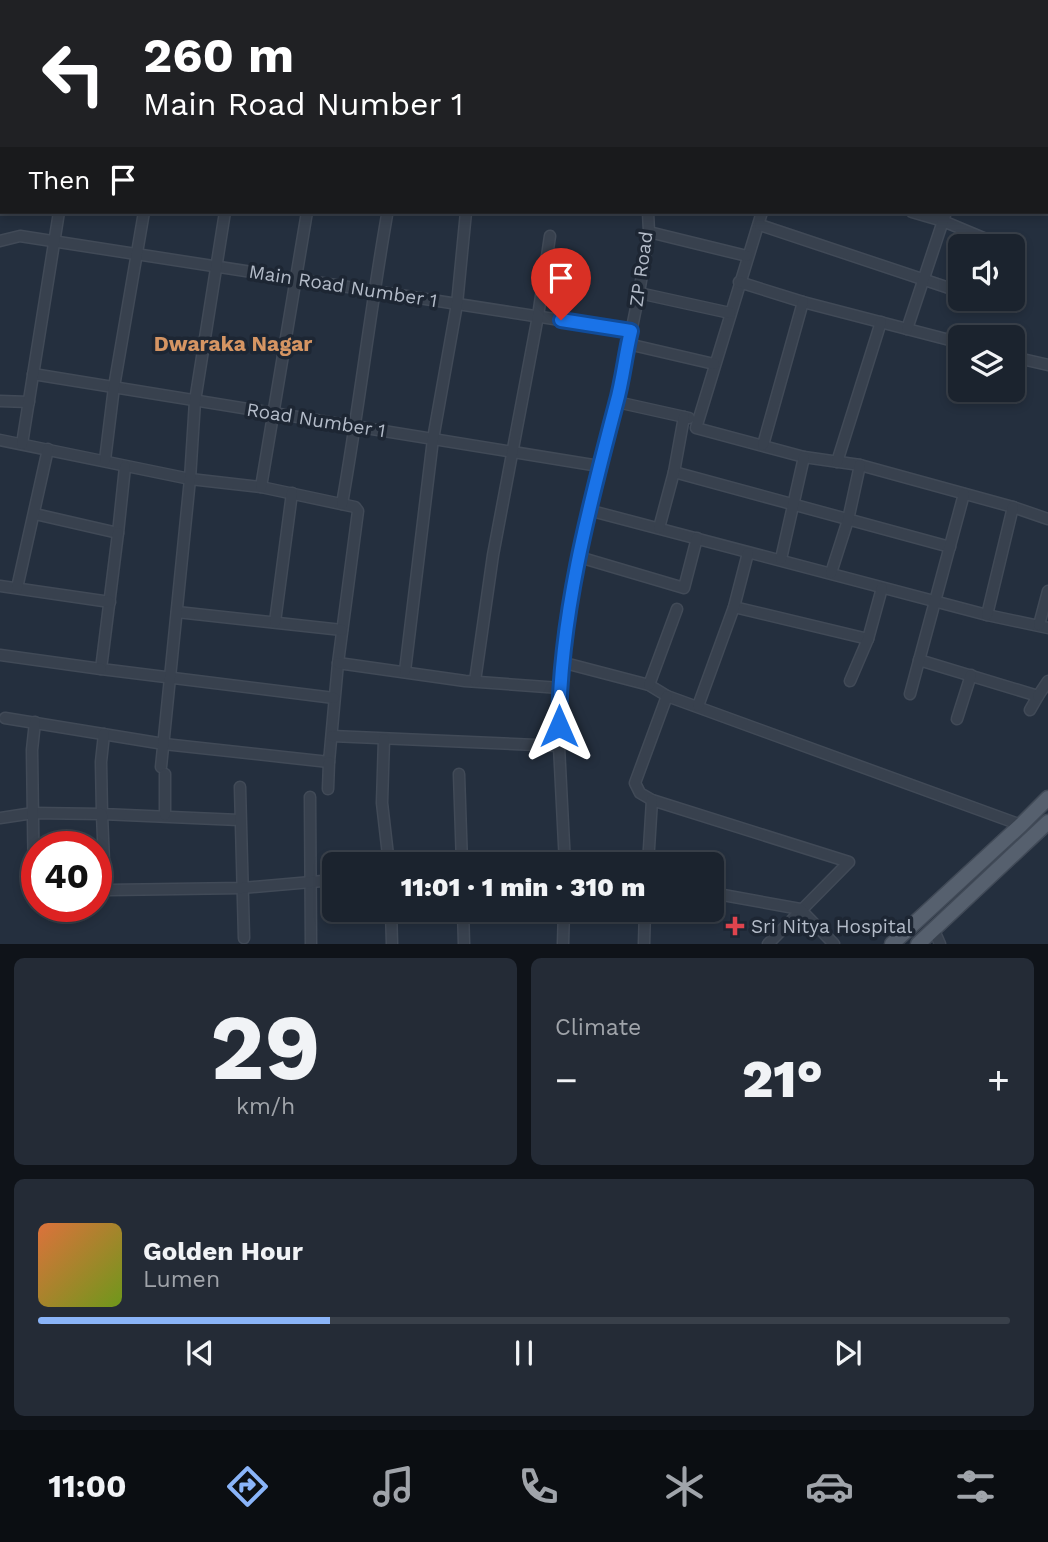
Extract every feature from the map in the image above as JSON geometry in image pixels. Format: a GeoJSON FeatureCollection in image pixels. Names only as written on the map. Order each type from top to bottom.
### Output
{"type":"FeatureCollection","features":[{"type":"Feature","properties":{"kind":"main road"},"geometry":{"type":"LineString","coordinates":[[892,943],[1048,798]]}},
{"type":"Feature","properties":{"kind":"main road"},"geometry":{"type":"LineString","coordinates":[[918,943],[1048,822]]}},
{"type":"Feature","properties":{"kind":"street"},"geometry":{"type":"LineString","coordinates":[[22,444],[60,214]]}},
{"type":"Feature","properties":{"kind":"street"},"geometry":{"type":"LineString","coordinates":[[105,460],[114,387],[144,214]]}},
{"type":"Feature","properties":{"kind":"street"},"geometry":{"type":"LineString","coordinates":[[165,815],[164,744],[195,401],[225,214]]}},
{"type":"Feature","properties":{"kind":"street"},"geometry":{"type":"LineString","coordinates":[[261,487],[307,214]]}},
{"type":"Feature","properties":{"kind":"street"},"geometry":{"type":"LineString","coordinates":[[405,671],[433,439],[457,304],[466,214]]}},
{"type":"Feature","properties":{"kind":"street","name":"ZP Road"},"geometry":{"type":"LineString","coordinates":[[564,852],[559,746],[561,662],[588,510],[617,401],[639,293],[649,232],[648,214]]}},
{"type":"Feature","properties":{"kind":"street"},"geometry":{"type":"LineString","coordinates":[[762,214],[696,428],[804,457],[860,465],[1048,519]]}},
{"type":"Feature","properties":{"kind":"street"},"geometry":{"type":"LineString","coordinates":[[342,504],[387,215]]}},
{"type":"Feature","properties":{"kind":"street"},"geometry":{"type":"LineString","coordinates":[[907,329],[945,216],[977,234]]}},
{"type":"Feature","properties":{"kind":"street"},"geometry":{"type":"LineString","coordinates":[[760,225],[948,287]]}},
{"type":"Feature","properties":{"kind":"street"},"geometry":{"type":"LineString","coordinates":[[649,232],[747,256]]}},
{"type":"Feature","properties":{"kind":"street","name":"Main Road Number 1"},"geometry":{"type":"LineString","coordinates":[[0,241],[20,236],[631,331]]}},
{"type":"Feature","properties":{"kind":"street"},"geometry":{"type":"LineString","coordinates":[[475,681],[493,555],[538,316],[550,236]]}},
{"type":"Feature","properties":{"kind":"street"},"geometry":{"type":"LineString","coordinates":[[739,282],[803,302],[948,340]]}},
{"type":"Feature","properties":{"kind":"street"},"geometry":{"type":"LineString","coordinates":[[639,293],[730,313]]}},
{"type":"Feature","properties":{"kind":"street"},"geometry":{"type":"LineString","coordinates":[[763,445],[803,302]]}},
{"type":"Feature","properties":{"kind":"street"},"geometry":{"type":"LineString","coordinates":[[837,462],[881,323]]}},
{"type":"Feature","properties":{"kind":"street"},"geometry":{"type":"LineString","coordinates":[[628,344],[714,364]]}},
{"type":"Feature","properties":{"kind":"street"},"geometry":{"type":"LineString","coordinates":[[1025,360],[1048,365]]}},
{"type":"Feature","properties":{"kind":"street","name":"Road Number 1"},"geometry":{"type":"LineString","coordinates":[[33,374],[599,466]]}},
{"type":"Feature","properties":{"kind":"street"},"geometry":{"type":"LineString","coordinates":[[0,401],[29,401]]}},
{"type":"Feature","properties":{"kind":"street"},"geometry":{"type":"LineString","coordinates":[[617,401],[699,419]]}},
{"type":"Feature","properties":{"kind":"street"},"geometry":{"type":"LineString","coordinates":[[659,528],[674,472],[684,417]]}},
{"type":"Feature","properties":{"kind":"street"},"geometry":{"type":"LineString","coordinates":[[0,440],[105,460],[125,467],[190,479],[261,487],[355,507],[358,511],[334,698],[328,789]]}},
{"type":"Feature","properties":{"kind":"street"},"geometry":{"type":"LineString","coordinates":[[17,588],[48,449]]}},
{"type":"Feature","properties":{"kind":"street"},"geometry":{"type":"LineString","coordinates":[[781,559],[804,457]]}},
{"type":"Feature","properties":{"kind":"street"},"geometry":{"type":"LineString","coordinates":[[831,573],[848,520],[860,465]]}},
{"type":"Feature","properties":{"kind":"street"},"geometry":{"type":"LineString","coordinates":[[101,669],[125,467]]}},
{"type":"Feature","properties":{"kind":"street"},"geometry":{"type":"LineString","coordinates":[[674,472],[950,548]]}},
{"type":"Feature","properties":{"kind":"street"},"geometry":{"type":"LineString","coordinates":[[275,622],[292,494]]}},
{"type":"Feature","properties":{"kind":"street"},"geometry":{"type":"LineString","coordinates":[[910,694],[964,494]]}},
{"type":"Feature","properties":{"kind":"street"},"geometry":{"type":"LineString","coordinates":[[987,615],[1013,507]]}},
{"type":"Feature","properties":{"kind":"street"},"geometry":{"type":"LineString","coordinates":[[588,510],[987,615],[1044,626],[1048,592]]}},
{"type":"Feature","properties":{"kind":"street"},"geometry":{"type":"LineString","coordinates":[[35,514],[118,533]]}},
{"type":"Feature","properties":{"kind":"street"},"geometry":{"type":"LineString","coordinates":[[579,557],[684,588],[696,538]]}},
{"type":"Feature","properties":{"kind":"street"},"geometry":{"type":"LineString","coordinates":[[698,706],[734,607],[748,553]]}},
{"type":"Feature","properties":{"kind":"street"},"geometry":{"type":"LineString","coordinates":[[0,586],[110,602]]}},
{"type":"Feature","properties":{"kind":"street"},"geometry":{"type":"LineString","coordinates":[[850,681],[868,639],[882,588]]}},
{"type":"Feature","properties":{"kind":"street"},"geometry":{"type":"LineString","coordinates":[[734,607],[868,639]]}},
{"type":"Feature","properties":{"kind":"street"},"geometry":{"type":"LineString","coordinates":[[649,685],[677,609]]}},
{"type":"Feature","properties":{"kind":"street"},"geometry":{"type":"LineString","coordinates":[[177,612],[342,630]]}},
{"type":"Feature","properties":{"kind":"street"},"geometry":{"type":"LineString","coordinates":[[0,656],[334,698]]}},
{"type":"Feature","properties":{"kind":"street"},"geometry":{"type":"LineString","coordinates":[[919,660],[1038,696]]}},
{"type":"Feature","properties":{"kind":"street"},"geometry":{"type":"LineString","coordinates":[[561,662],[649,685],[667,696],[1021,825]]}},
{"type":"Feature","properties":{"kind":"street"},"geometry":{"type":"LineString","coordinates":[[338,663],[475,681],[559,688]]}},
{"type":"Feature","properties":{"kind":"street"},"geometry":{"type":"LineString","coordinates":[[957,719],[971,675]]}},
{"type":"Feature","properties":{"kind":"street"},"geometry":{"type":"LineString","coordinates":[[1030,710],[1048,681]]}},
{"type":"Feature","properties":{"kind":"street"},"geometry":{"type":"LineString","coordinates":[[667,696],[635,783],[640,793],[652,800],[849,862],[768,943]]}},
{"type":"Feature","properties":{"kind":"street"},"geometry":{"type":"LineString","coordinates":[[5,718],[164,744],[329,762]]}},
{"type":"Feature","properties":{"kind":"street"},"geometry":{"type":"LineString","coordinates":[[33,831],[32,750],[35,722]]}},
{"type":"Feature","properties":{"kind":"street"},"geometry":{"type":"LineString","coordinates":[[104,734],[101,762],[102,814],[107,889],[242,888],[322,880]]}},
{"type":"Feature","properties":{"kind":"street"},"geometry":{"type":"LineString","coordinates":[[332,736],[559,746]]}},
{"type":"Feature","properties":{"kind":"street"},"geometry":{"type":"LineString","coordinates":[[384,738],[382,803],[388,852]]}},
{"type":"Feature","properties":{"kind":"street"},"geometry":{"type":"LineString","coordinates":[[459,774],[462,852]]}},
{"type":"Feature","properties":{"kind":"street"},"geometry":{"type":"LineString","coordinates":[[240,787],[244,938]]}},
{"type":"Feature","properties":{"kind":"street"},"geometry":{"type":"LineString","coordinates":[[310,797],[311,943]]}},
{"type":"Feature","properties":{"kind":"street"},"geometry":{"type":"LineString","coordinates":[[649,852],[652,800]]}},
{"type":"Feature","properties":{"kind":"street"},"geometry":{"type":"LineString","coordinates":[[0,818],[33,813],[165,815],[239,820]]}},
{"type":"Feature","properties":{"kind":"street"},"geometry":{"type":"LineString","coordinates":[[724,894],[800,909],[834,943]]}},
{"type":"Feature","properties":{"kind":"street"},"geometry":{"type":"LineString","coordinates":[[391,922],[392,943]]}},
{"type":"Feature","properties":{"kind":"street"},"geometry":{"type":"LineString","coordinates":[[463,922],[464,943]]}},
{"type":"Feature","properties":{"kind":"street"},"geometry":{"type":"LineString","coordinates":[[563,943],[564,922]]}},
{"type":"Feature","properties":{"kind":"street"},"geometry":{"type":"LineString","coordinates":[[644,943],[645,922]]}},
{"type":"Feature","properties":{"kind":"street"},"geometry":{"type":"LineString","coordinates":[[933,928],[940,943]]}},
{"type":"Feature","properties":{"kind":"place","name":"Sri Nitya Hospital"},"geometry":{"type":"Point","coordinates":[735,926]}},
{"type":"Feature","properties":{"kind":"district","name":"Dwaraka Nagar"},"geometry":{"type":"Point","coordinates":[233,343]}},
{"type":"Feature","properties":{"kind":"route"},"geometry":{"type":"LineString","coordinates":[[559,726],[561,662],[579,557],[631,331],[561,320]]}}]}
